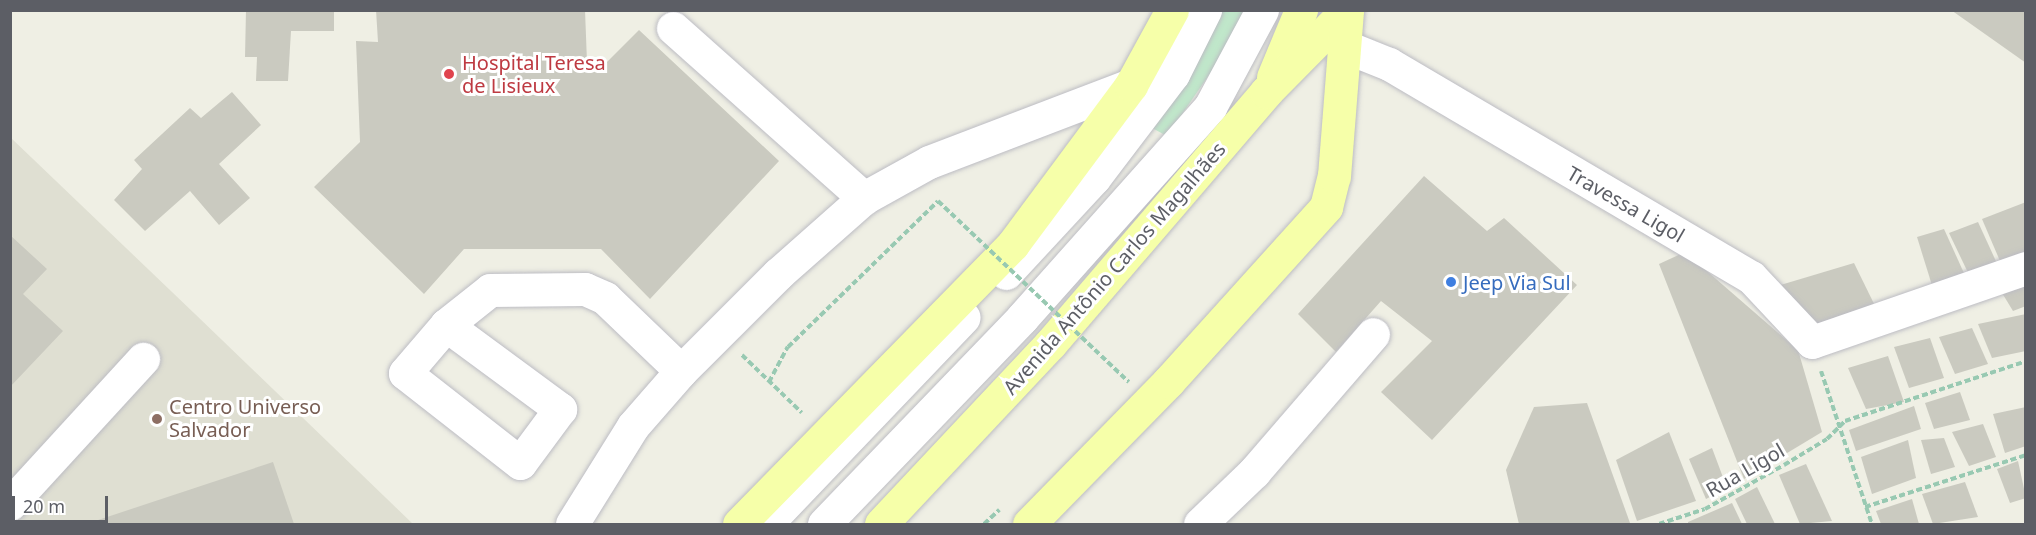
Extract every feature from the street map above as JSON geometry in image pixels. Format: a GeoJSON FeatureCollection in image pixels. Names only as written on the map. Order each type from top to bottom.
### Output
{"type":"FeatureCollection","features":[{"type":"Feature","properties":{"kind":"main road"},"geometry":{"type":"LineString","coordinates":[[739,525],[1013,244],[1131,85],[1172,10]]}},
{"type":"Feature","properties":{"kind":"main road"},"geometry":{"type":"LineString","coordinates":[[1266,92],[1301,10]]}},
{"type":"Feature","properties":{"kind":"main road"},"geometry":{"type":"LineString","coordinates":[[1029,525],[1200,346],[1326,207],[1334,176],[1347,10]]}},
{"type":"Feature","properties":{"kind":"main road","name":"Avenida Antônio Carlos Magalhães"},"geometry":{"type":"LineString","coordinates":[[881,525],[1051,343],[1266,92],[1347,10]]}},
{"type":"Feature","properties":{"kind":"street"},"geometry":{"type":"LineString","coordinates":[[766,525],[1094,178],[1173,74],[1205,10]]}},
{"type":"Feature","properties":{"kind":"street"},"geometry":{"type":"LineString","coordinates":[[825,525],[1022,318],[1210,107],[1262,10]]}},
{"type":"Feature","properties":{"kind":"street"},"geometry":{"type":"LineString","coordinates":[[673,28],[864,198]]}},
{"type":"Feature","properties":{"kind":"street","name":"Travessa Ligol"},"geometry":{"type":"LineString","coordinates":[[1344,46],[1389,64],[1751,277],[1812,342]]}},
{"type":"Feature","properties":{"kind":"street"},"geometry":{"type":"LineString","coordinates":[[572,525],[633,426],[681,371],[778,274],[864,198],[929,162],[1131,85]]}},
{"type":"Feature","properties":{"kind":"street"},"geometry":{"type":"LineString","coordinates":[[1812,342],[2025,268]]}},
{"type":"Feature","properties":{"kind":"street"},"geometry":{"type":"LineString","coordinates":[[446,325],[560,409],[519,463],[405,373],[446,325],[490,290],[585,289],[605,298],[681,371]]}},
{"type":"Feature","properties":{"kind":"street"},"geometry":{"type":"LineString","coordinates":[[1200,525],[1254,472],[1373,334]]}},
{"type":"Feature","properties":{"kind":"street"},"geometry":{"type":"LineString","coordinates":[[10,504],[143,358]]}},
{"type":"Feature","properties":{"kind":"path"},"geometry":{"type":"LineString","coordinates":[[826,436],[769,382],[788,347],[938,201],[1129,382]]}},
{"type":"Feature","properties":{"kind":"path"},"geometry":{"type":"LineString","coordinates":[[1812,342],[1838,428],[1872,525]]}},
{"type":"Feature","properties":{"kind":"path","name":"Rua Ligol"},"geometry":{"type":"LineString","coordinates":[[1659,525],[1705,509],[1793,460],[1845,421],[2025,361]]}},
{"type":"Feature","properties":{"kind":"path"},"geometry":{"type":"LineString","coordinates":[[1865,507],[2025,455]]}},
{"type":"Feature","properties":{"kind":"shaded area","name":"Centro Universo Salvador"},"geometry":{"type":"Polygon","coordinates":[[[10,137],[195,314],[413,524],[11,524],[10,137]]]}},
{"type":"Feature","properties":{"kind":"green space"},"geometry":{"type":"Polygon","coordinates":[[[1219,11],[1253,11],[1167,136],[1152,128],[1219,11]]]}},
{"type":"Feature","properties":{"kind":"building"},"geometry":{"type":"Polygon","coordinates":[[[246,10],[334,10],[334,31],[291,31],[288,81],[256,81],[257,57],[245,57],[246,10]]]}},
{"type":"Feature","properties":{"kind":"building"},"geometry":{"type":"Polygon","coordinates":[[[376,10],[585,10],[587,62],[607,62],[639,30],[779,161],[650,299],[601,249],[464,249],[424,294],[314,187],[360,142],[356,41],[378,42],[376,10]]]}},
{"type":"Feature","properties":{"kind":"building"},"geometry":{"type":"Polygon","coordinates":[[[1951,10],[2026,10],[2026,63],[1951,10]]]}},
{"type":"Feature","properties":{"kind":"building"},"geometry":{"type":"Polygon","coordinates":[[[232,92],[261,125],[219,164],[250,198],[219,225],[190,191],[145,231],[114,200],[142,169],[134,160],[190,108],[201,118],[232,92]]]}},
{"type":"Feature","properties":{"kind":"building"},"geometry":{"type":"Polygon","coordinates":[[[1424,176],[1487,231],[1504,218],[1577,285],[1432,440],[1381,392],[1432,341],[1381,301],[1336,352],[1298,314],[1424,176]]]}},
{"type":"Feature","properties":{"kind":"building"},"geometry":{"type":"Polygon","coordinates":[[[2026,202],[2026,259],[2003,268],[1982,219],[2026,202]]]}},
{"type":"Feature","properties":{"kind":"building"},"geometry":{"type":"Polygon","coordinates":[[[1978,222],[2000,270],[1972,281],[1949,233],[1978,222]]]}},
{"type":"Feature","properties":{"kind":"building"},"geometry":{"type":"Polygon","coordinates":[[[1944,229],[1968,282],[1935,295],[1917,237],[1944,229]]]}},
{"type":"Feature","properties":{"kind":"building"},"geometry":{"type":"Polygon","coordinates":[[[10,235],[47,269],[23,294],[63,331],[10,387],[10,235]]]}},
{"type":"Feature","properties":{"kind":"building"},"geometry":{"type":"Polygon","coordinates":[[[1685,252],[1798,350],[1822,432],[1744,479],[1659,264],[1685,252]]]}},
{"type":"Feature","properties":{"kind":"building"},"geometry":{"type":"Polygon","coordinates":[[[1854,263],[1879,314],[1811,336],[1774,287],[1854,263]]]}},
{"type":"Feature","properties":{"kind":"building"},"geometry":{"type":"Polygon","coordinates":[[[2026,273],[2026,306],[2013,311],[1996,283],[2026,273]]]}},
{"type":"Feature","properties":{"kind":"building"},"geometry":{"type":"Polygon","coordinates":[[[2026,314],[2026,351],[1992,358],[1978,324],[2026,314]]]}},
{"type":"Feature","properties":{"kind":"building"},"geometry":{"type":"Polygon","coordinates":[[[1972,328],[1988,364],[1955,374],[1939,337],[1972,328]]]}},
{"type":"Feature","properties":{"kind":"building"},"geometry":{"type":"Polygon","coordinates":[[[1930,338],[1944,378],[1909,388],[1894,347],[1930,338]]]}},
{"type":"Feature","properties":{"kind":"building"},"geometry":{"type":"Polygon","coordinates":[[[1888,356],[1904,402],[1866,409],[1848,368],[1888,356]]]}},
{"type":"Feature","properties":{"kind":"building"},"geometry":{"type":"Polygon","coordinates":[[[1960,392],[1970,420],[1934,429],[1925,403],[1960,392]]]}},
{"type":"Feature","properties":{"kind":"building"},"geometry":{"type":"Polygon","coordinates":[[[1587,403],[1630,523],[1519,524],[1506,470],[1534,407],[1587,403]]]}},
{"type":"Feature","properties":{"kind":"building"},"geometry":{"type":"Polygon","coordinates":[[[1914,406],[1921,429],[1856,451],[1849,430],[1914,406]]]}},
{"type":"Feature","properties":{"kind":"building"},"geometry":{"type":"Polygon","coordinates":[[[2026,407],[2026,446],[2005,453],[1993,414],[2026,407]]]}},
{"type":"Feature","properties":{"kind":"building"},"geometry":{"type":"Polygon","coordinates":[[[1983,424],[1996,457],[1969,466],[1952,432],[1983,424]]]}},
{"type":"Feature","properties":{"kind":"building"},"geometry":{"type":"Polygon","coordinates":[[[1669,432],[1696,501],[1637,521],[1616,460],[1669,432]]]}},
{"type":"Feature","properties":{"kind":"building"},"geometry":{"type":"Polygon","coordinates":[[[1944,438],[1955,467],[1931,474],[1921,440],[1944,438]]]}},
{"type":"Feature","properties":{"kind":"building"},"geometry":{"type":"Polygon","coordinates":[[[1908,440],[1916,478],[1872,494],[1861,457],[1908,440]]]}},
{"type":"Feature","properties":{"kind":"building"},"geometry":{"type":"Polygon","coordinates":[[[1712,448],[1727,488],[1706,499],[1689,459],[1712,448]]]}},
{"type":"Feature","properties":{"kind":"building"},"geometry":{"type":"Polygon","coordinates":[[[2018,461],[2026,498],[2010,503],[1997,469],[2018,461]]]}},
{"type":"Feature","properties":{"kind":"building"},"geometry":{"type":"Polygon","coordinates":[[[273,462],[294,524],[86,524],[273,462]]]}},
{"type":"Feature","properties":{"kind":"building"},"geometry":{"type":"Polygon","coordinates":[[[1806,464],[1832,521],[1800,524],[1779,475],[1806,464]]]}},
{"type":"Feature","properties":{"kind":"building"},"geometry":{"type":"Polygon","coordinates":[[[1965,482],[1978,517],[1933,524],[1922,494],[1965,482]]]}},
{"type":"Feature","properties":{"kind":"building"},"geometry":{"type":"Polygon","coordinates":[[[1757,487],[1775,524],[1747,524],[1735,499],[1757,487]]]}},
{"type":"Feature","properties":{"kind":"building"},"geometry":{"type":"Polygon","coordinates":[[[1912,499],[1919,524],[1881,524],[1876,511],[1912,499]]]}},
{"type":"Feature","properties":{"kind":"building"},"geometry":{"type":"Polygon","coordinates":[[[1732,503],[1742,524],[1688,524],[1688,522],[1732,503]]]}},
{"type":"Feature","properties":{"kind":"place","name":"Hospital Teresa de Lisieux"},"geometry":{"type":"Point","coordinates":[449,74]}},
{"type":"Feature","properties":{"kind":"place","name":"Jeep Via Sul"},"geometry":{"type":"Point","coordinates":[1451,282]}},
{"type":"Feature","properties":{"kind":"place","name":"Centro Universo Salvador"},"geometry":{"type":"Point","coordinates":[157,419]}}]}
